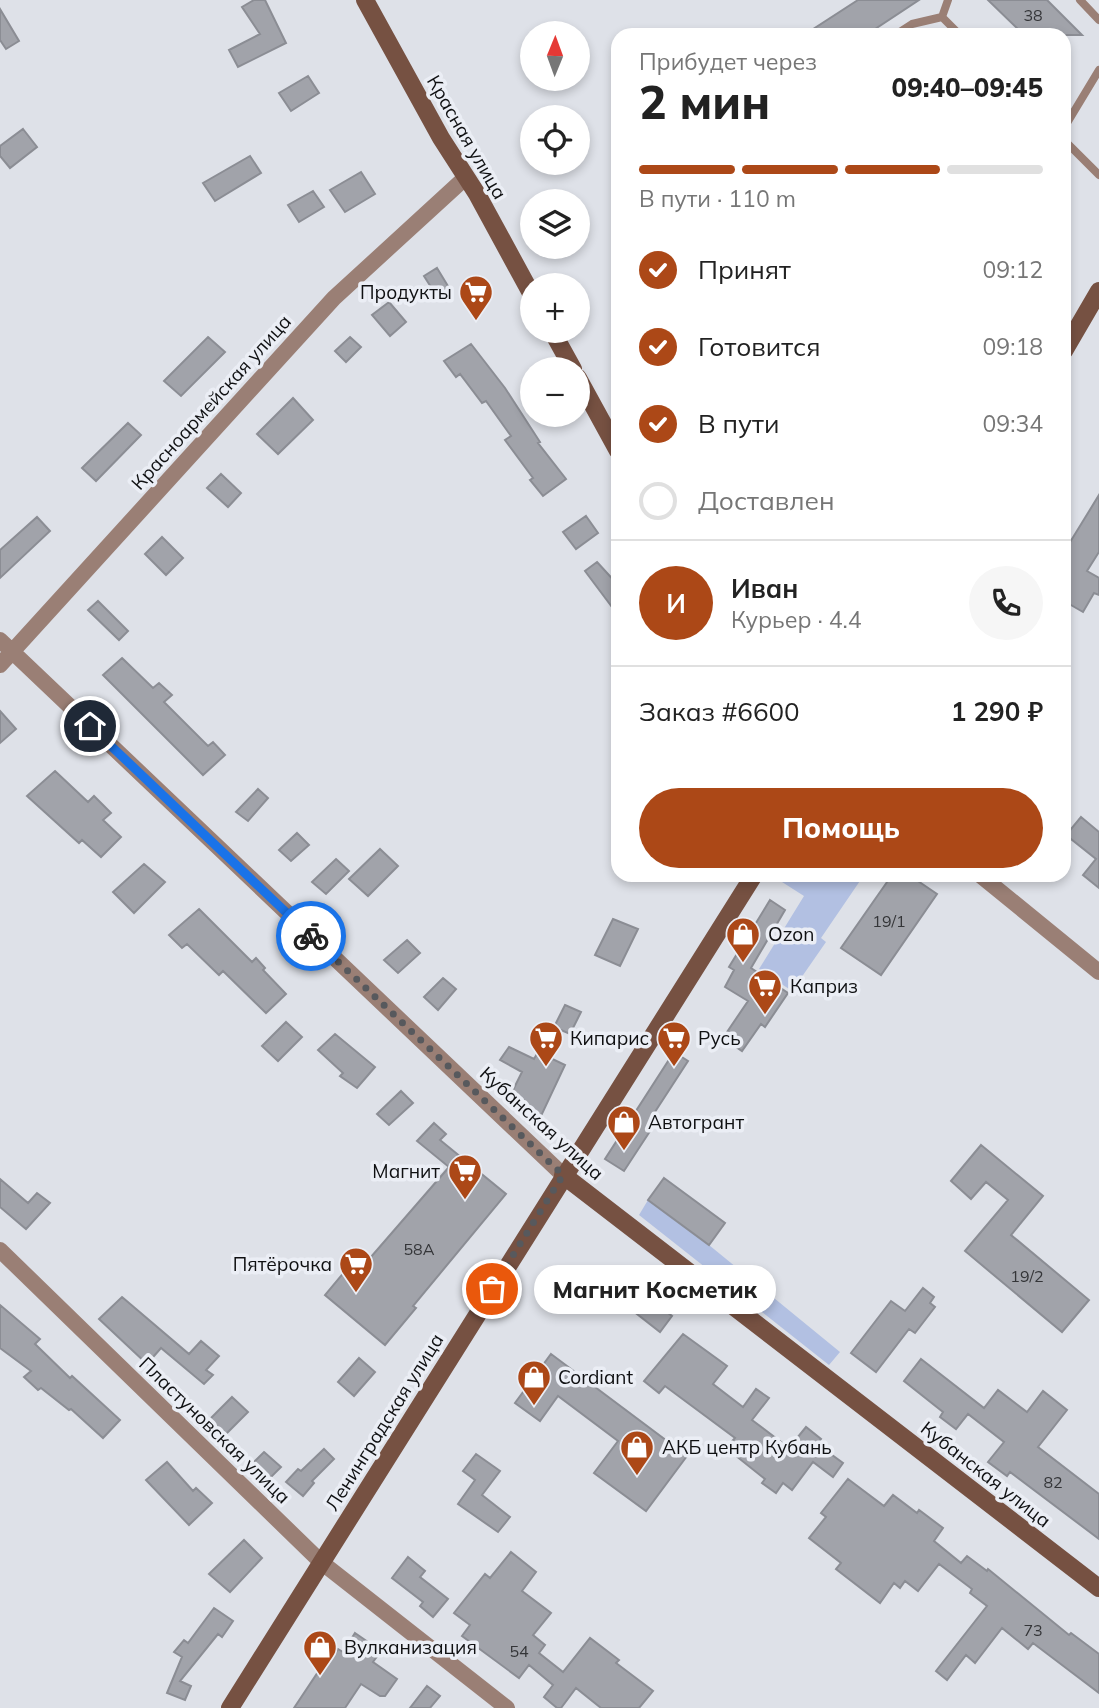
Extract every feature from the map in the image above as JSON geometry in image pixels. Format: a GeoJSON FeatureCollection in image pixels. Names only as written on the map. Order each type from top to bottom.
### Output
{"type":"FeatureCollection","features":[{"type":"Feature","properties":{"kind":"street","name":"Красная улица"},"geometry":{"type":"LineString","coordinates":[[365,0],[520,273]]}},
{"type":"Feature","properties":{"kind":"street","name":"Красноармейская улица"},"geometry":{"type":"LineString","coordinates":[[0,664],[6,646],[334,298],[465,178]]}},
{"type":"Feature","properties":{"kind":"street"},"geometry":{"type":"LineString","coordinates":[[1071,339],[1099,291]]}},
{"type":"Feature","properties":{"kind":"street"},"geometry":{"type":"LineString","coordinates":[[590,400],[611,438]]}},
{"type":"Feature","properties":{"kind":"street","name":"Кубанская улица"},"geometry":{"type":"LineString","coordinates":[[6,646],[563,1175],[1099,1588]]}},
{"type":"Feature","properties":{"kind":"street","name":"Ленинградская улица"},"geometry":{"type":"LineString","coordinates":[[230,1708],[750,882]]}},
{"type":"Feature","properties":{"kind":"street"},"geometry":{"type":"LineString","coordinates":[[989,882],[1099,972]]}},
{"type":"Feature","properties":{"kind":"street","name":"Пластуновская улица"},"geometry":{"type":"LineString","coordinates":[[0,1250],[321,1562],[507,1708]]}},
{"type":"Feature","properties":{"kind":"lane"},"geometry":{"type":"LineString","coordinates":[[942,17],[948,0]]}},
{"type":"Feature","properties":{"kind":"lane"},"geometry":{"type":"LineString","coordinates":[[1080,0],[1099,20]]}},
{"type":"Feature","properties":{"kind":"lane"},"geometry":{"type":"LineString","coordinates":[[906,28],[942,17]]}},
{"type":"Feature","properties":{"kind":"lane"},"geometry":{"type":"LineString","coordinates":[[942,17],[953,28]]}},
{"type":"Feature","properties":{"kind":"lane"},"geometry":{"type":"LineString","coordinates":[[1071,116],[1099,70]]}},
{"type":"Feature","properties":{"kind":"lane"},"geometry":{"type":"LineString","coordinates":[[1071,147],[1099,175]]}},
{"type":"Feature","properties":{"kind":"shaded area"},"geometry":{"type":"Polygon","coordinates":[[[782,882],[859,882],[821,938],[826,942],[792,991],[759,969],[804,896],[782,882]]]}},
{"type":"Feature","properties":{"kind":"shaded area"},"geometry":{"type":"Polygon","coordinates":[[[648,1200],[709,1245],[840,1352],[829,1365],[639,1215],[648,1200]]]}},
{"type":"Feature","properties":{"kind":"building"},"geometry":{"type":"Polygon","coordinates":[[[254,0],[265,0],[286,43],[238,67],[229,50],[260,34],[242,7],[254,0]]]}},
{"type":"Feature","properties":{"kind":"building"},"geometry":{"type":"Polygon","coordinates":[[[858,0],[919,0],[877,28],[815,28],[858,0]]]}},
{"type":"Feature","properties":{"kind":"building"},"geometry":{"type":"Polygon","coordinates":[[[988,0],[1047,0],[1082,35],[1071,35],[1071,28],[1017,28],[988,0]]]}},
{"type":"Feature","properties":{"kind":"building"},"geometry":{"type":"Polygon","coordinates":[[[0,9],[19,41],[6,49],[0,40],[0,9]]]}},
{"type":"Feature","properties":{"kind":"building"},"geometry":{"type":"Polygon","coordinates":[[[308,76],[319,93],[291,111],[279,93],[308,76]]]}},
{"type":"Feature","properties":{"kind":"building"},"geometry":{"type":"Polygon","coordinates":[[[23,129],[37,147],[10,168],[0,156],[0,146],[23,129]]]}},
{"type":"Feature","properties":{"kind":"building"},"geometry":{"type":"Polygon","coordinates":[[[250,156],[261,173],[215,201],[203,183],[250,156]]]}},
{"type":"Feature","properties":{"kind":"building"},"geometry":{"type":"Polygon","coordinates":[[[361,172],[375,194],[345,212],[330,190],[361,172]]]}},
{"type":"Feature","properties":{"kind":"building"},"geometry":{"type":"Polygon","coordinates":[[[313,191],[324,207],[299,222],[288,205],[313,191]]]}},
{"type":"Feature","properties":{"kind":"building"},"geometry":{"type":"Polygon","coordinates":[[[437,268],[451,291],[438,298],[424,276],[437,268]]]}},
{"type":"Feature","properties":{"kind":"building"},"geometry":{"type":"Polygon","coordinates":[[[389,302],[406,322],[390,336],[372,315],[389,302]]]}},
{"type":"Feature","properties":{"kind":"building"},"geometry":{"type":"Polygon","coordinates":[[[208,337],[225,352],[181,396],[164,381],[208,337]]]}},
{"type":"Feature","properties":{"kind":"building"},"geometry":{"type":"Polygon","coordinates":[[[350,337],[361,347],[346,362],[335,351],[350,337]]]}},
{"type":"Feature","properties":{"kind":"building"},"geometry":{"type":"Polygon","coordinates":[[[471,344],[520,411],[520,427],[530,427],[540,442],[538,443],[566,479],[543,496],[505,440],[511,436],[486,401],[482,403],[460,374],[456,377],[444,361],[471,344]]]}},
{"type":"Feature","properties":{"kind":"building"},"geometry":{"type":"Polygon","coordinates":[[[293,398],[313,420],[278,454],[257,434],[293,398]]]}},
{"type":"Feature","properties":{"kind":"building"},"geometry":{"type":"Polygon","coordinates":[[[128,423],[141,435],[96,481],[82,468],[128,423]]]}},
{"type":"Feature","properties":{"kind":"building"},"geometry":{"type":"Polygon","coordinates":[[[221,474],[241,493],[228,507],[207,488],[221,474]]]}},
{"type":"Feature","properties":{"kind":"building"},"geometry":{"type":"Polygon","coordinates":[[[1099,495],[1099,552],[1087,571],[1099,578],[1099,595],[1094,593],[1083,612],[1071,605],[1071,541],[1099,495]]]}},
{"type":"Feature","properties":{"kind":"building"},"geometry":{"type":"Polygon","coordinates":[[[586,516],[598,533],[576,549],[563,532],[586,516]]]}},
{"type":"Feature","properties":{"kind":"building"},"geometry":{"type":"Polygon","coordinates":[[[37,517],[50,531],[0,578],[0,550],[37,517]]]}},
{"type":"Feature","properties":{"kind":"building"},"geometry":{"type":"Polygon","coordinates":[[[162,537],[183,558],[166,575],[145,554],[162,537]]]}},
{"type":"Feature","properties":{"kind":"building"},"geometry":{"type":"Polygon","coordinates":[[[597,562],[611,577],[611,606],[585,571],[597,562]]]}},
{"type":"Feature","properties":{"kind":"building"},"geometry":{"type":"Polygon","coordinates":[[[98,601],[128,631],[119,640],[88,610],[98,601]]]}},
{"type":"Feature","properties":{"kind":"building"},"geometry":{"type":"Polygon","coordinates":[[[122,658],[153,688],[159,683],[172,695],[164,702],[208,746],[213,742],[225,755],[203,775],[103,675],[122,658]]]}},
{"type":"Feature","properties":{"kind":"building"},"geometry":{"type":"Polygon","coordinates":[[[0,711],[16,729],[0,743],[0,711]]]}},
{"type":"Feature","properties":{"kind":"building"},"geometry":{"type":"Polygon","coordinates":[[[55,771],[88,802],[94,796],[111,813],[103,820],[121,837],[101,857],[82,840],[79,843],[27,796],[55,771]]]}},
{"type":"Feature","properties":{"kind":"building"},"geometry":{"type":"Polygon","coordinates":[[[258,789],[268,798],[248,821],[236,812],[258,789]]]}},
{"type":"Feature","properties":{"kind":"building"},"geometry":{"type":"Polygon","coordinates":[[[1081,817],[1099,832],[1099,888],[1083,875],[1096,859],[1071,839],[1071,829],[1081,817]]]}},
{"type":"Feature","properties":{"kind":"building"},"geometry":{"type":"Polygon","coordinates":[[[297,833],[309,845],[291,861],[279,850],[297,833]]]}},
{"type":"Feature","properties":{"kind":"building"},"geometry":{"type":"Polygon","coordinates":[[[380,849],[398,866],[368,896],[349,879],[380,849]]]}},
{"type":"Feature","properties":{"kind":"building"},"geometry":{"type":"Polygon","coordinates":[[[336,859],[349,871],[326,894],[312,882],[336,859]]]}},
{"type":"Feature","properties":{"kind":"building"},"geometry":{"type":"Polygon","coordinates":[[[144,864],[165,882],[134,913],[113,892],[144,864]]]}},
{"type":"Feature","properties":{"kind":"building"},"geometry":{"type":"Polygon","coordinates":[[[887,882],[919,882],[937,894],[881,975],[841,948],[887,882]]]}},
{"type":"Feature","properties":{"kind":"building"},"geometry":{"type":"Polygon","coordinates":[[[770,900],[785,910],[751,968],[788,993],[765,1027],[761,1024],[742,1051],[723,1038],[748,1001],[725,987],[734,970],[729,967],[770,900]]]}},
{"type":"Feature","properties":{"kind":"building"},"geometry":{"type":"Polygon","coordinates":[[[199,909],[252,962],[256,958],[265,968],[263,970],[286,994],[266,1013],[223,971],[219,975],[187,944],[182,948],[169,935],[199,909]]]}},
{"type":"Feature","properties":{"kind":"building"},"geometry":{"type":"Polygon","coordinates":[[[613,919],[638,929],[620,966],[595,955],[613,919]]]}},
{"type":"Feature","properties":{"kind":"building"},"geometry":{"type":"Polygon","coordinates":[[[407,940],[420,953],[398,973],[384,960],[407,940]]]}},
{"type":"Feature","properties":{"kind":"building"},"geometry":{"type":"Polygon","coordinates":[[[443,978],[456,989],[438,1010],[424,997],[443,978]]]}},
{"type":"Feature","properties":{"kind":"building"},"geometry":{"type":"Polygon","coordinates":[[[565,1005],[581,1012],[570,1034],[554,1027],[565,1005]]]}},
{"type":"Feature","properties":{"kind":"building"},"geometry":{"type":"Polygon","coordinates":[[[286,1022],[302,1037],[278,1061],[262,1046],[286,1022]]]}},
{"type":"Feature","properties":{"kind":"building"},"geometry":{"type":"Polygon","coordinates":[[[335,1034],[375,1067],[357,1088],[340,1076],[343,1073],[318,1050],[335,1034]]]}},
{"type":"Feature","properties":{"kind":"building"},"geometry":{"type":"Polygon","coordinates":[[[509,1047],[534,1059],[538,1052],[565,1065],[541,1116],[508,1100],[522,1072],[500,1060],[509,1047]]]}},
{"type":"Feature","properties":{"kind":"building"},"geometry":{"type":"Polygon","coordinates":[[[674,1052],[688,1061],[651,1118],[656,1122],[624,1171],[605,1159],[674,1052]]]}},
{"type":"Feature","properties":{"kind":"building"},"geometry":{"type":"Polygon","coordinates":[[[401,1091],[413,1103],[389,1125],[377,1114],[401,1091]]]}},
{"type":"Feature","properties":{"kind":"building"},"geometry":{"type":"Polygon","coordinates":[[[434,1123],[446,1134],[440,1140],[506,1194],[413,1306],[416,1308],[385,1345],[325,1295],[356,1258],[364,1265],[449,1167],[417,1141],[434,1123]]]}},
{"type":"Feature","properties":{"kind":"building"},"geometry":{"type":"Polygon","coordinates":[[[981,1145],[1043,1196],[1011,1235],[1089,1300],[1062,1332],[965,1251],[1008,1200],[986,1182],[971,1199],[951,1181],[981,1145]]]}},
{"type":"Feature","properties":{"kind":"building"},"geometry":{"type":"Polygon","coordinates":[[[664,1178],[725,1223],[709,1245],[648,1200],[664,1178]]]}},
{"type":"Feature","properties":{"kind":"building"},"geometry":{"type":"Polygon","coordinates":[[[0,1179],[28,1203],[37,1193],[50,1203],[26,1229],[0,1207],[0,1179]]]}},
{"type":"Feature","properties":{"kind":"building"},"geometry":{"type":"Polygon","coordinates":[[[607,1270],[672,1316],[660,1332],[619,1300],[614,1307],[602,1297],[606,1291],[596,1284],[607,1270]]]}},
{"type":"Feature","properties":{"kind":"building"},"geometry":{"type":"Polygon","coordinates":[[[923,1288],[934,1297],[930,1303],[935,1307],[915,1333],[909,1329],[876,1372],[851,1353],[891,1301],[905,1311],[923,1288]]]}},
{"type":"Feature","properties":{"kind":"building"},"geometry":{"type":"Polygon","coordinates":[[[122,1297],[189,1354],[201,1341],[219,1356],[206,1370],[213,1375],[204,1384],[161,1348],[147,1364],[99,1319],[122,1297]]]}},
{"type":"Feature","properties":{"kind":"building"},"geometry":{"type":"Polygon","coordinates":[[[0,1305],[40,1339],[35,1344],[70,1378],[72,1376],[120,1420],[103,1438],[71,1409],[41,1388],[38,1390],[24,1377],[31,1371],[0,1348],[0,1305]]]}},
{"type":"Feature","properties":{"kind":"building"},"geometry":{"type":"Polygon","coordinates":[[[683,1334],[727,1366],[713,1384],[743,1407],[756,1389],[769,1398],[752,1420],[789,1448],[806,1427],[821,1439],[817,1444],[843,1463],[833,1477],[813,1462],[792,1490],[783,1483],[776,1493],[762,1483],[765,1479],[726,1448],[735,1438],[665,1386],[659,1393],[644,1381],[683,1334]]]}},
{"type":"Feature","properties":{"kind":"building"},"geometry":{"type":"Polygon","coordinates":[[[551,1354],[687,1456],[646,1511],[594,1473],[618,1441],[558,1396],[540,1421],[515,1403],[551,1354]]]}},
{"type":"Feature","properties":{"kind":"building"},"geometry":{"type":"Polygon","coordinates":[[[359,1358],[375,1372],[354,1396],[338,1382],[359,1358]]]}},
{"type":"Feature","properties":{"kind":"building"},"geometry":{"type":"Polygon","coordinates":[[[921,1359],[984,1408],[998,1390],[1027,1412],[1043,1391],[1067,1410],[1038,1447],[1099,1494],[1099,1539],[1010,1472],[1007,1476],[988,1462],[1004,1442],[968,1414],[956,1429],[940,1417],[943,1412],[904,1381],[921,1359]]]}},
{"type":"Feature","properties":{"kind":"building"},"geometry":{"type":"Polygon","coordinates":[[[232,1397],[248,1412],[225,1435],[209,1420],[232,1397]]]}},
{"type":"Feature","properties":{"kind":"building"},"geometry":{"type":"Polygon","coordinates":[[[324,1449],[334,1459],[312,1481],[314,1483],[303,1496],[286,1482],[324,1449]]]}},
{"type":"Feature","properties":{"kind":"building"},"geometry":{"type":"Polygon","coordinates":[[[264,1452],[281,1467],[270,1478],[253,1463],[264,1452]]]}},
{"type":"Feature","properties":{"kind":"building"},"geometry":{"type":"Polygon","coordinates":[[[476,1454],[500,1471],[482,1495],[510,1517],[498,1532],[458,1504],[475,1480],[463,1471],[476,1454]]]}},
{"type":"Feature","properties":{"kind":"building"},"geometry":{"type":"Polygon","coordinates":[[[167,1462],[193,1491],[196,1488],[212,1503],[189,1525],[146,1480],[167,1462]]]}},
{"type":"Feature","properties":{"kind":"building"},"geometry":{"type":"Polygon","coordinates":[[[848,1479],[884,1506],[893,1495],[917,1513],[919,1510],[943,1528],[934,1541],[961,1563],[967,1556],[987,1571],[988,1569],[1069,1635],[1071,1633],[1099,1654],[1099,1693],[1033,1643],[1028,1649],[1002,1628],[975,1663],[966,1655],[947,1680],[936,1671],[987,1606],[970,1593],[972,1589],[939,1564],[918,1591],[905,1581],[900,1588],[894,1583],[880,1603],[836,1569],[841,1563],[809,1538],[826,1517],[821,1513],[848,1479]]]}},
{"type":"Feature","properties":{"kind":"building"},"geometry":{"type":"Polygon","coordinates":[[[244,1540],[262,1558],[230,1592],[209,1574],[244,1540]]]}},
{"type":"Feature","properties":{"kind":"building"},"geometry":{"type":"Polygon","coordinates":[[[511,1552],[536,1572],[522,1591],[551,1613],[533,1635],[545,1645],[539,1653],[563,1672],[590,1638],[619,1660],[616,1663],[653,1691],[639,1708],[601,1708],[576,1688],[561,1708],[557,1708],[544,1697],[553,1685],[529,1665],[519,1678],[462,1636],[470,1625],[454,1613],[485,1574],[490,1578],[511,1552]]]}},
{"type":"Feature","properties":{"kind":"building"},"geometry":{"type":"Polygon","coordinates":[[[408,1557],[425,1571],[420,1577],[448,1599],[433,1617],[420,1606],[423,1602],[392,1578],[408,1557]]]}},
{"type":"Feature","properties":{"kind":"building"},"geometry":{"type":"Polygon","coordinates":[[[214,1608],[233,1621],[222,1637],[218,1634],[180,1681],[191,1686],[185,1700],[167,1693],[182,1657],[174,1652],[184,1640],[188,1643],[214,1608]]]}},
{"type":"Feature","properties":{"kind":"building"},"geometry":{"type":"Polygon","coordinates":[[[355,1633],[381,1651],[373,1662],[397,1679],[385,1696],[380,1696],[361,1684],[345,1708],[294,1708],[322,1666],[325,1668],[338,1649],[343,1652],[355,1633]]]}},
{"type":"Feature","properties":{"kind":"building"},"geometry":{"type":"Polygon","coordinates":[[[427,1686],[440,1696],[430,1708],[410,1708],[427,1686]]]}},
{"type":"Feature","properties":{"kind":"way so far"},"geometry":{"type":"LineString","coordinates":[[311,936],[563,1175],[492,1289]]}},
{"type":"Feature","properties":{"kind":"place","name":"Продукты"},"geometry":{"type":"Point","coordinates":[476,322]}},
{"type":"Feature","properties":{"kind":"place","name":"Ozon"},"geometry":{"type":"Point","coordinates":[743,964]}},
{"type":"Feature","properties":{"kind":"place","name":"Каприз"},"geometry":{"type":"Point","coordinates":[765,1016]}},
{"type":"Feature","properties":{"kind":"place","name":"Кипарис"},"geometry":{"type":"Point","coordinates":[546,1068]}},
{"type":"Feature","properties":{"kind":"place","name":"Русь"},"geometry":{"type":"Point","coordinates":[674,1068]}},
{"type":"Feature","properties":{"kind":"place","name":"Автогрант"},"geometry":{"type":"Point","coordinates":[624,1152]}},
{"type":"Feature","properties":{"kind":"place","name":"Магнит"},"geometry":{"type":"Point","coordinates":[465,1201]}},
{"type":"Feature","properties":{"kind":"place","name":"Магнит Косметик"},"geometry":{"type":"Point","coordinates":[492,1289]}},
{"type":"Feature","properties":{"kind":"place","name":"Пятёрочка"},"geometry":{"type":"Point","coordinates":[356,1294]}},
{"type":"Feature","properties":{"kind":"place","name":"Cordiant"},"geometry":{"type":"Point","coordinates":[534,1407]}},
{"type":"Feature","properties":{"kind":"place","name":"АКБ центр Кубань"},"geometry":{"type":"Point","coordinates":[637,1477]}},
{"type":"Feature","properties":{"kind":"place","name":"Вулканизация"},"geometry":{"type":"Point","coordinates":[320,1677]}},
{"type":"Feature","properties":{"kind":"route"},"geometry":{"type":"LineString","coordinates":[[90,726],[311,936]]}}]}
